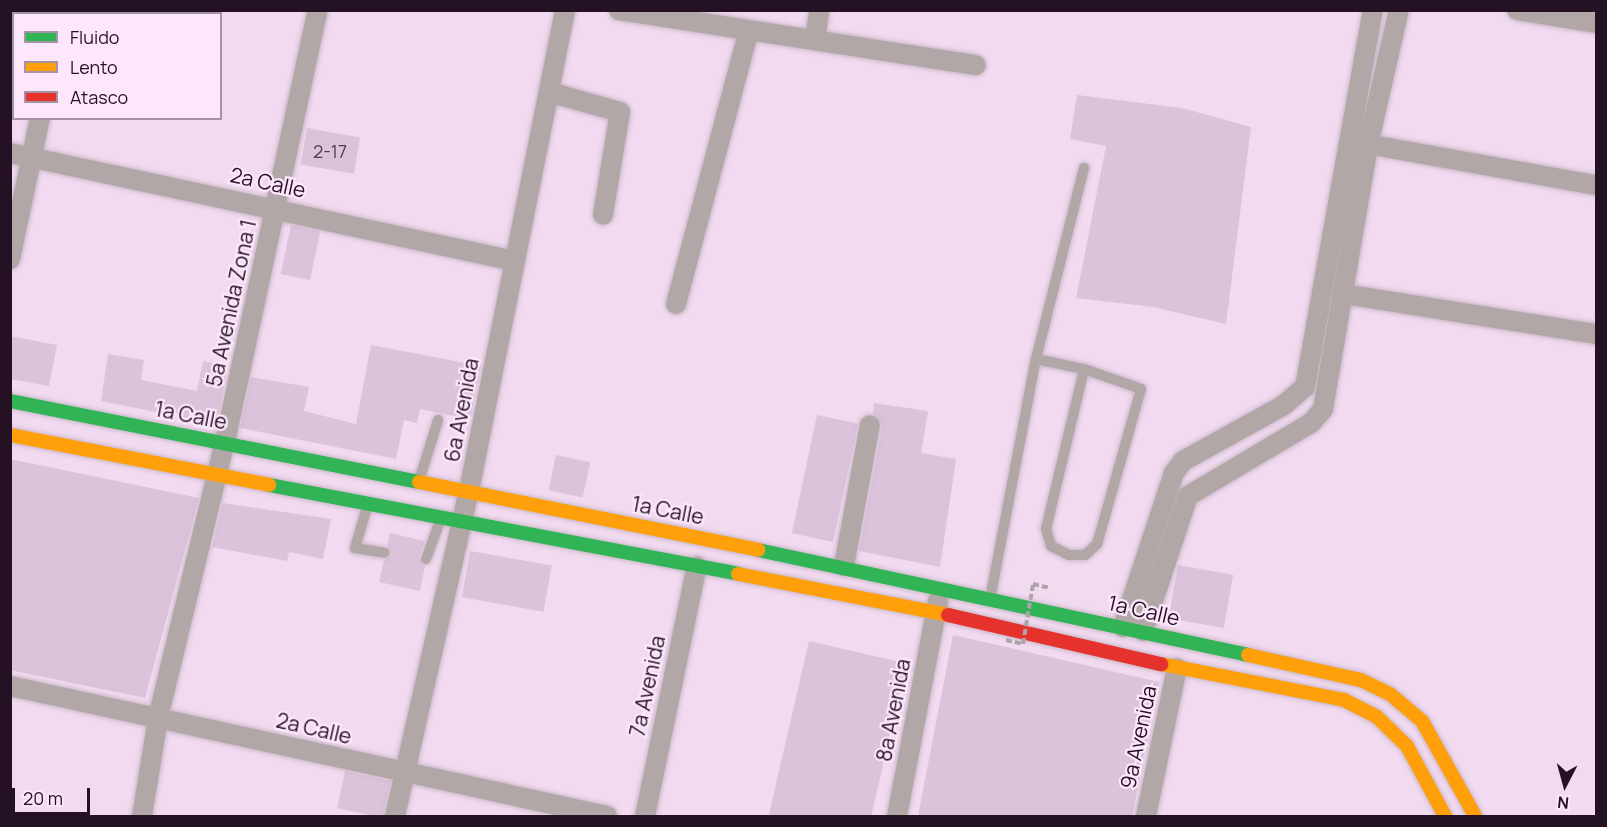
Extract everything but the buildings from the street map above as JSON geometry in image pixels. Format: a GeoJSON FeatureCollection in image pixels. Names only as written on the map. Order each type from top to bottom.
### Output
{"type":"FeatureCollection","features":[{"type":"Feature","properties":{"kind":"main road","name":"1a Calle"},"geometry":{"type":"LineString","coordinates":[[10,401],[941,586],[1372,684],[1414,713],[1442,750],[1475,816]]}},
{"type":"Feature","properties":{"kind":"main road"},"geometry":{"type":"LineString","coordinates":[[10,435],[936,612],[1177,668],[1353,703],[1388,727],[1415,757],[1445,816]]}},
{"type":"Feature","properties":{"kind":"main road"},"geometry":{"type":"LineString","coordinates":[[839,594],[848,582],[844,566]]}},
{"type":"Feature","properties":{"kind":"street","name":"5a Avenida Zona 1"},"geometry":{"type":"LineString","coordinates":[[142,816],[158,718],[225,442],[318,10]]}},
{"type":"Feature","properties":{"kind":"street","name":"6a Avenida"},"geometry":{"type":"LineString","coordinates":[[395,816],[450,520],[469,491],[565,10]]}},
{"type":"Feature","properties":{"kind":"street"},"geometry":{"type":"LineString","coordinates":[[620,10],[747,33],[815,40],[976,65]]}},
{"type":"Feature","properties":{"kind":"street"},"geometry":{"type":"LineString","coordinates":[[815,40],[819,10]]}},
{"type":"Feature","properties":{"kind":"street"},"geometry":{"type":"LineString","coordinates":[[1123,627],[1174,473],[1184,461],[1284,405],[1305,387],[1373,10]]}},
{"type":"Feature","properties":{"kind":"street"},"geometry":{"type":"LineString","coordinates":[[1143,631],[1188,496],[1311,423],[1323,409],[1368,146],[1399,10]]}},
{"type":"Feature","properties":{"kind":"street"},"geometry":{"type":"LineString","coordinates":[[1517,10],[1596,23]]}},
{"type":"Feature","properties":{"kind":"street"},"geometry":{"type":"LineString","coordinates":[[676,304],[747,33]]}},
{"type":"Feature","properties":{"kind":"street"},"geometry":{"type":"LineString","coordinates":[[549,92],[620,112],[603,215]]}},
{"type":"Feature","properties":{"kind":"street"},"geometry":{"type":"LineString","coordinates":[[10,259],[40,120]]}},
{"type":"Feature","properties":{"kind":"street"},"geometry":{"type":"LineString","coordinates":[[1348,140],[1368,146],[1596,185]]}},
{"type":"Feature","properties":{"kind":"street","name":"2a Calle"},"geometry":{"type":"LineString","coordinates":[[10,153],[277,208],[515,261]]}},
{"type":"Feature","properties":{"kind":"street"},"geometry":{"type":"LineString","coordinates":[[1343,294],[1596,334]]}},
{"type":"Feature","properties":{"kind":"street"},"geometry":{"type":"LineString","coordinates":[[844,566],[870,425]]}},
{"type":"Feature","properties":{"kind":"street","name":"7a Avenida"},"geometry":{"type":"LineString","coordinates":[[645,816],[697,566]]}},
{"type":"Feature","properties":{"kind":"street","name":"8a Avenida"},"geometry":{"type":"LineString","coordinates":[[897,816],[941,586]]}},
{"type":"Feature","properties":{"kind":"street","name":"9a Avenida"},"geometry":{"type":"LineString","coordinates":[[1146,816],[1177,668]]}},
{"type":"Feature","properties":{"kind":"street","name":"2a Calle"},"geometry":{"type":"LineString","coordinates":[[10,686],[607,816]]}},
{"type":"Feature","properties":{"kind":"lane"},"geometry":{"type":"LineString","coordinates":[[991,597],[1036,359],[1084,168]]}},
{"type":"Feature","properties":{"kind":"lane"},"geometry":{"type":"LineString","coordinates":[[1036,359],[1084,369],[1141,389],[1097,544],[1084,555],[1069,555],[1051,546],[1046,529],[1084,369]]}},
{"type":"Feature","properties":{"kind":"lane"},"geometry":{"type":"LineString","coordinates":[[419,481],[438,420]]}},
{"type":"Feature","properties":{"kind":"lane"},"geometry":{"type":"LineString","coordinates":[[368,504],[355,548],[385,553]]}},
{"type":"Feature","properties":{"kind":"lane"},"geometry":{"type":"LineString","coordinates":[[426,559],[450,520]]}},
{"type":"Feature","properties":{"kind":"path"},"geometry":{"type":"LineString","coordinates":[[1006,640],[1023,644],[1033,584],[1050,588]]}},
{"type":"Feature","properties":{"kind":"traffic: fast"},"geometry":{"type":"LineString","coordinates":[[10,401],[419,482]]}},
{"type":"Feature","properties":{"kind":"traffic: fast"},"geometry":{"type":"LineString","coordinates":[[269,485],[738,574]]}},
{"type":"Feature","properties":{"kind":"traffic: fast"},"geometry":{"type":"LineString","coordinates":[[758,550],[1248,655]]}},
{"type":"Feature","properties":{"kind":"traffic: slow"},"geometry":{"type":"LineString","coordinates":[[10,435],[269,485]]}},
{"type":"Feature","properties":{"kind":"traffic: slow"},"geometry":{"type":"LineString","coordinates":[[419,482],[758,550]]}},
{"type":"Feature","properties":{"kind":"traffic: slow"},"geometry":{"type":"LineString","coordinates":[[738,574],[948,615]]}},
{"type":"Feature","properties":{"kind":"traffic: slow"},"geometry":{"type":"LineString","coordinates":[[1248,655],[1361,680],[1390,694],[1422,721],[1475,816]]}},
{"type":"Feature","properties":{"kind":"traffic: slow"},"geometry":{"type":"LineString","coordinates":[[1161,664],[1344,700],[1377,717],[1407,746],[1445,816]]}},
{"type":"Feature","properties":{"kind":"traffic: jam"},"geometry":{"type":"LineString","coordinates":[[948,615],[1161,664]]}}]}
